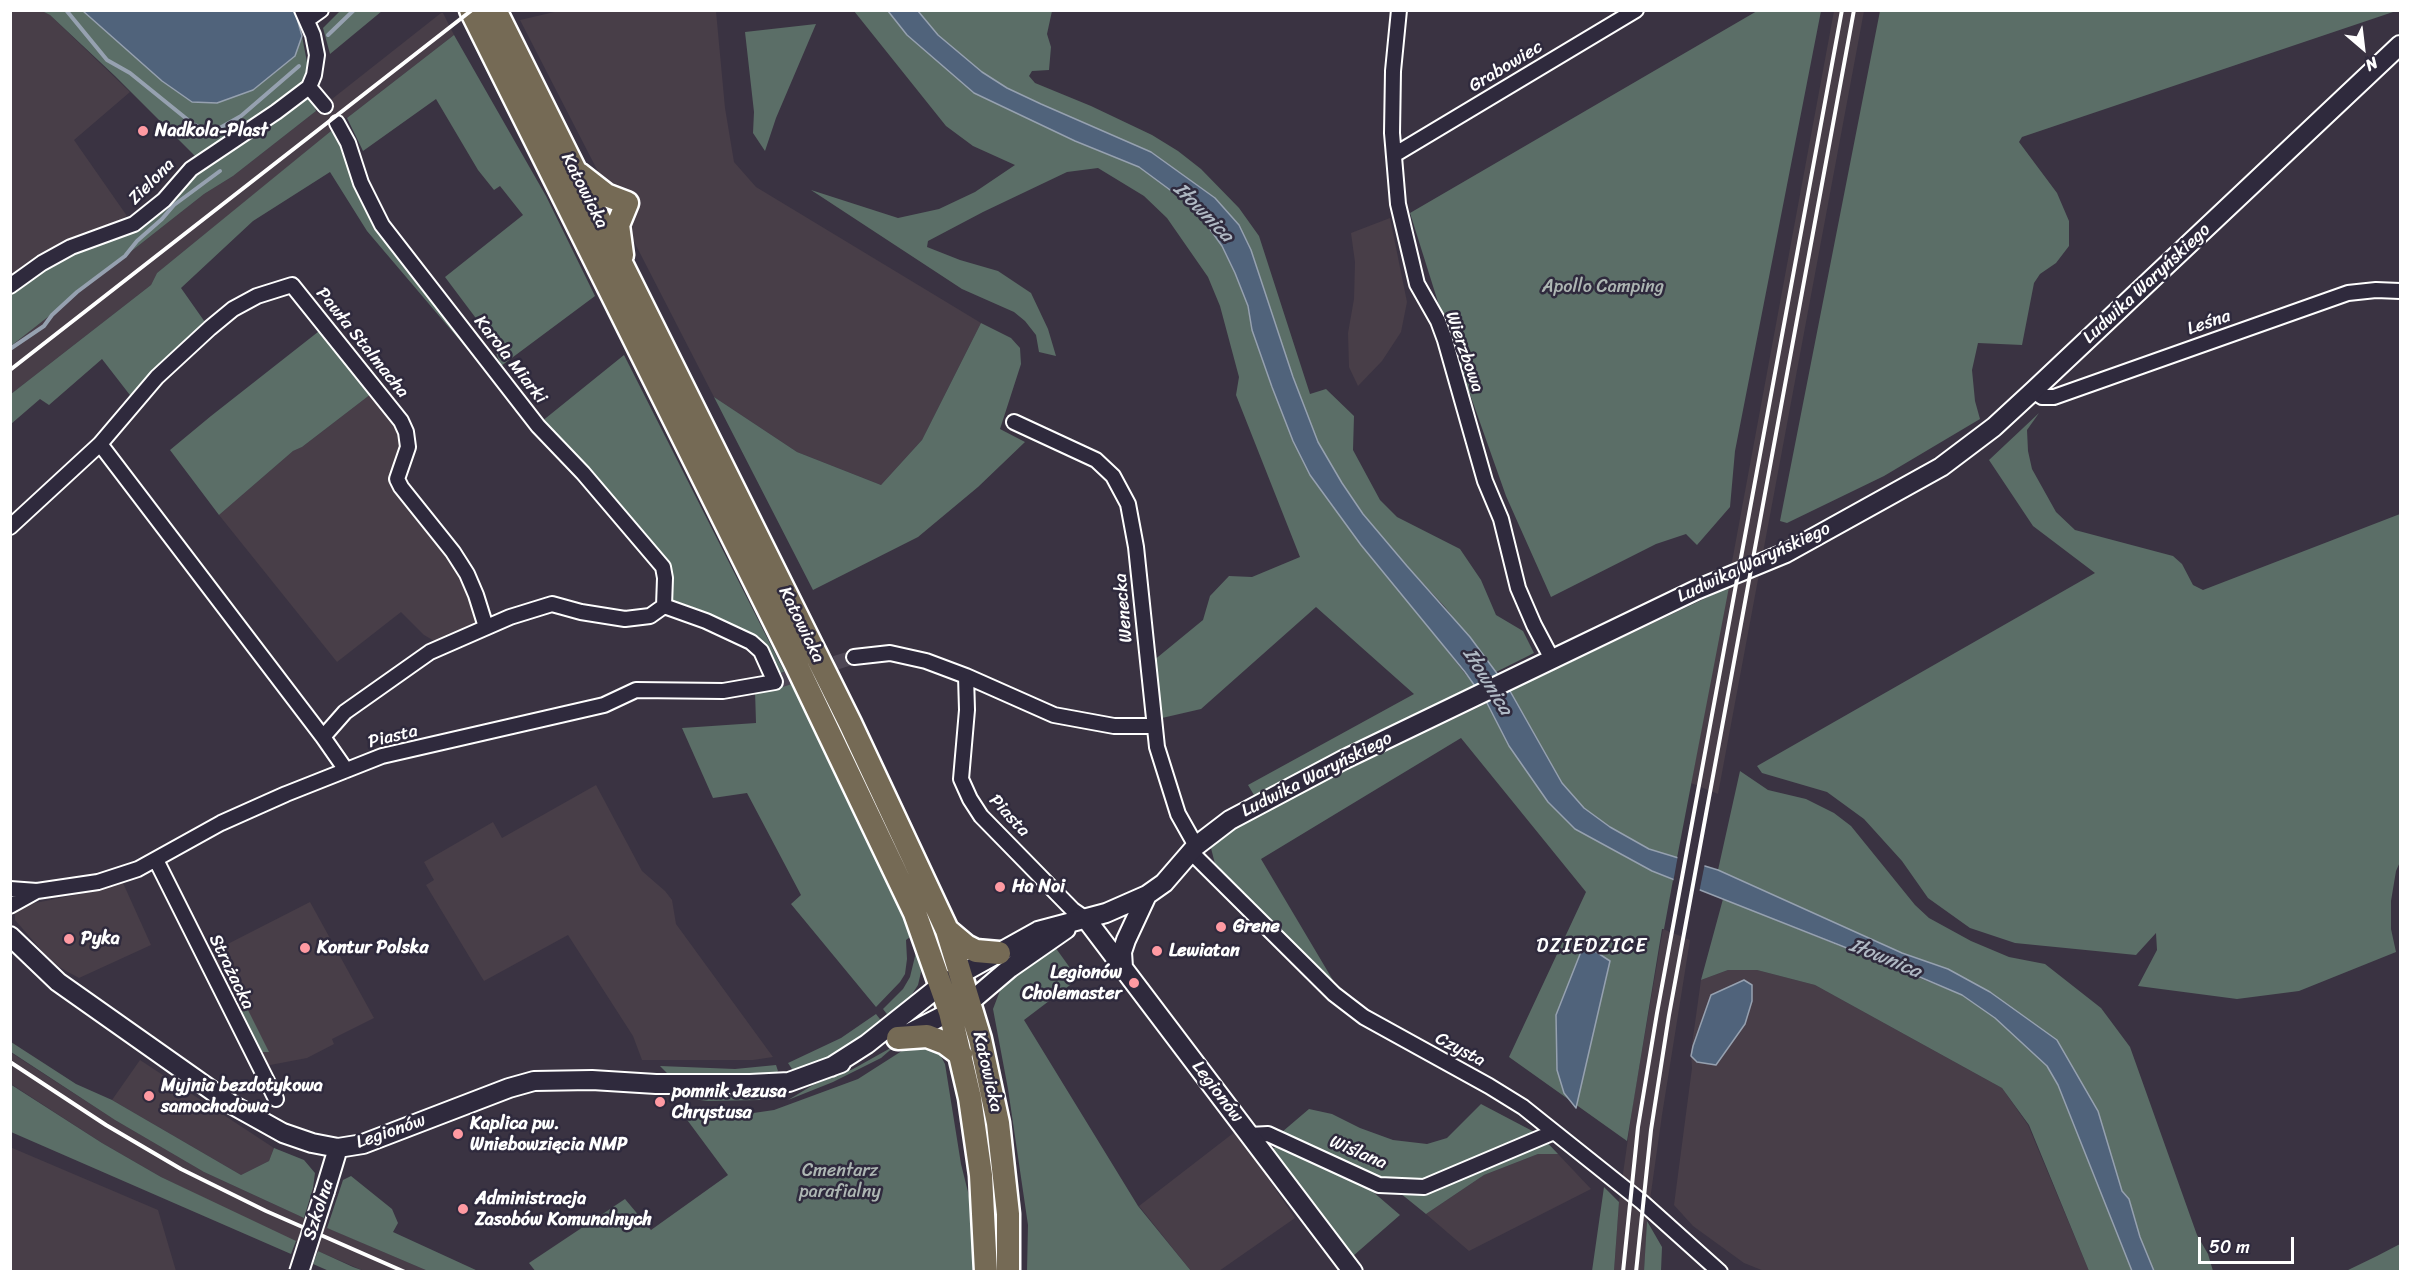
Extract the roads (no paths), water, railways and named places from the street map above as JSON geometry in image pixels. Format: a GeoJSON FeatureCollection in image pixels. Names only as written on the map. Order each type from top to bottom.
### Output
{"type":"FeatureCollection","features":[{"type":"Feature","properties":{"kind":"main road","name":"Katowicka"},"geometry":{"type":"LineString","coordinates":[[471,10],[801,674],[915,913],[950,1012],[961,1055],[980,1165],[986,1272]]}},
{"type":"Feature","properties":{"kind":"main road","name":"Katowicka"},"geometry":{"type":"LineString","coordinates":[[495,10],[859,742],[947,930],[962,974],[987,1067],[999,1132],[1008,1214],[1008,1272]]}},
{"type":"Feature","properties":{"kind":"main road"},"geometry":{"type":"LineString","coordinates":[[573,170],[606,195],[627,203],[618,225],[627,277]]}},
{"type":"Feature","properties":{"kind":"main road"},"geometry":{"type":"LineString","coordinates":[[947,930],[976,951],[999,953]]}},
{"type":"Feature","properties":{"kind":"main road"},"geometry":{"type":"LineString","coordinates":[[898,1038],[927,1036],[945,1043],[961,1055]]}},
{"type":"Feature","properties":{"kind":"street"},"geometry":{"type":"LineString","coordinates":[[321,10],[304,15],[317,55],[316,68],[309,87],[325,106]]}},
{"type":"Feature","properties":{"kind":"street","name":"Wierzbowa"},"geometry":{"type":"LineString","coordinates":[[1399,10],[1393,71],[1394,155],[1398,204],[1417,284],[1438,321],[1445,340],[1485,481],[1501,519],[1518,588],[1552,659]]}},
{"type":"Feature","properties":{"kind":"street","name":"Grabowiec"},"geometry":{"type":"LineString","coordinates":[[1394,155],[1636,10]]}},
{"type":"Feature","properties":{"kind":"street","name":"Ludwika Waryńskiego"},"geometry":{"type":"LineString","coordinates":[[1082,920],[1148,895],[1164,883],[1193,849],[1230,820],[1342,760],[1710,584],[1786,553],[1941,467],[1994,427],[2034,391],[2400,45]]}},
{"type":"Feature","properties":{"kind":"street","name":"Zielona"},"geometry":{"type":"LineString","coordinates":[[10,286],[42,263],[71,248],[134,224],[164,200],[190,169],[276,112],[309,87]]}},
{"type":"Feature","properties":{"kind":"street","name":"Karola Miarki"},"geometry":{"type":"LineString","coordinates":[[337,123],[348,143],[361,183],[382,225],[538,426],[663,567],[665,578],[663,606]]}},
{"type":"Feature","properties":{"kind":"street","name":"Pawła Stalmacha"},"geometry":{"type":"LineString","coordinates":[[10,527],[100,444],[157,377],[210,328],[233,309],[256,296],[292,285],[401,421],[406,432],[408,447],[397,479],[467,574],[486,627]]}},
{"type":"Feature","properties":{"kind":"street","name":"Leśna"},"geometry":{"type":"LineString","coordinates":[[2034,391],[2042,397],[2054,397],[2348,293],[2376,290],[2400,291]]}},
{"type":"Feature","properties":{"kind":"street","name":"Wenecka"},"geometry":{"type":"LineString","coordinates":[[1014,422],[1096,460],[1113,476],[1128,504],[1136,547],[1154,726],[1162,767],[1193,849]]}},
{"type":"Feature","properties":{"kind":"street"},"geometry":{"type":"LineString","coordinates":[[100,444],[346,770]]}},
{"type":"Feature","properties":{"kind":"street"},"geometry":{"type":"LineString","coordinates":[[323,737],[345,712],[430,652],[486,627],[552,604],[581,612],[625,619],[650,616],[663,606]]}},
{"type":"Feature","properties":{"kind":"street","name":"Piasta"},"geometry":{"type":"LineString","coordinates":[[10,889],[38,891],[99,882],[156,860],[221,823],[382,756],[604,705],[636,690],[723,691],[775,682],[761,651],[751,642],[706,621],[663,606]]}},
{"type":"Feature","properties":{"kind":"street"},"geometry":{"type":"LineString","coordinates":[[854,657],[891,653],[966,676],[1054,715],[1114,726],[1154,726]]}},
{"type":"Feature","properties":{"kind":"street","name":"Piasta"},"geometry":{"type":"LineString","coordinates":[[966,676],[967,710],[962,779],[970,799],[981,816],[1082,920]]}},
{"type":"Feature","properties":{"kind":"street","name":"Czysta"},"geometry":{"type":"LineString","coordinates":[[1193,849],[1304,966],[1356,1011],[1523,1107],[1642,1202],[1720,1272]]}},
{"type":"Feature","properties":{"kind":"street","name":"Strażacka"},"geometry":{"type":"LineString","coordinates":[[156,860],[276,1099]]}},
{"type":"Feature","properties":{"kind":"street","name":"Piasta"},"geometry":{"type":"LineString","coordinates":[[10,906],[38,891]]}},
{"type":"Feature","properties":{"kind":"street"},"geometry":{"type":"LineString","coordinates":[[1123,967],[1122,952],[1126,940],[1148,895]]}},
{"type":"Feature","properties":{"kind":"street","name":"Legionów"},"geometry":{"type":"LineString","coordinates":[[831,1067],[874,1039],[941,985],[1038,931],[1082,920]]}},
{"type":"Feature","properties":{"kind":"street","name":"Legionów"},"geometry":{"type":"LineString","coordinates":[[1082,920],[1123,967],[1353,1272]]}},
{"type":"Feature","properties":{"kind":"street","name":"Legionów"},"geometry":{"type":"LineString","coordinates":[[10,936],[58,982],[255,1120],[312,1143],[338,1148],[363,1144],[509,1088],[534,1081],[592,1080],[656,1084],[789,1082],[831,1067],[898,1038],[970,1002],[1010,968],[1082,920]]}},
{"type":"Feature","properties":{"kind":"street","name":"Wiślana"},"geometry":{"type":"LineString","coordinates":[[1249,1135],[1268,1134],[1379,1185],[1425,1187],[1554,1132]]}},
{"type":"Feature","properties":{"kind":"street","name":"Szkolna"},"geometry":{"type":"LineString","coordinates":[[299,1272],[338,1148]]}},
{"type":"Feature","properties":{"kind":"water"},"geometry":{"type":"Polygon","coordinates":[[[83,11],[295,11],[302,36],[295,56],[253,90],[217,103],[192,102],[162,81],[83,11]]]}},
{"type":"Feature","properties":{"kind":"water","name":"Iłownica"},"geometry":{"type":"Polygon","coordinates":[[[888,11],[918,11],[938,35],[982,72],[1007,88],[1151,152],[1215,198],[1239,225],[1251,250],[1293,377],[1318,442],[1342,483],[1363,514],[1470,637],[1510,691],[1562,783],[1584,808],[1610,827],[1649,849],[1718,870],[1902,953],[1948,969],[1990,992],[2057,1040],[2098,1111],[2122,1191],[2129,1199],[2140,1237],[2154,1271],[2132,1271],[2058,1085],[2047,1066],[1995,1018],[1962,995],[1652,871],[1575,829],[1548,802],[1509,746],[1487,703],[1465,672],[1361,545],[1310,475],[1293,441],[1272,387],[1252,330],[1248,306],[1235,273],[1222,246],[1207,225],[1185,201],[1139,167],[1075,141],[974,93],[907,35],[888,11]]]}},
{"type":"Feature","properties":{"kind":"water"},"geometry":{"type":"Polygon","coordinates":[[[1584,944],[1610,961],[1576,1108],[1564,1093],[1557,1070],[1556,1015],[1584,944]]]}},
{"type":"Feature","properties":{"kind":"water"},"geometry":{"type":"Polygon","coordinates":[[[1744,980],[1752,985],[1752,1001],[1745,1024],[1716,1065],[1697,1062],[1691,1056],[1693,1046],[1711,995],[1744,980]]]}},
{"type":"Feature","properties":{"kind":"waterway"},"geometry":{"type":"LineString","coordinates":[[66,10],[107,60],[130,73],[193,124],[208,131],[218,129],[241,116],[299,66]]}},
{"type":"Feature","properties":{"kind":"waterway"},"geometry":{"type":"LineString","coordinates":[[328,35],[354,10]]}},
{"type":"Feature","properties":{"kind":"waterway"},"geometry":{"type":"LineString","coordinates":[[10,349],[44,326],[52,315],[77,292],[125,256],[174,205],[220,171]]}},
{"type":"Feature","properties":{"kind":"tunnel"},"geometry":{"type":"LineString","coordinates":[[775,682],[854,657]]}},
{"type":"Feature","properties":{"kind":"railway"},"geometry":{"type":"LineString","coordinates":[[10,370],[472,10]]}},
{"type":"Feature","properties":{"kind":"railway"},"geometry":{"type":"LineString","coordinates":[[1623,1272],[1638,1127],[1657,1013],[1842,10]]}},
{"type":"Feature","properties":{"kind":"railway"},"geometry":{"type":"LineString","coordinates":[[1636,1272],[1651,1130],[1669,1015],[1854,10]]}},
{"type":"Feature","properties":{"kind":"railway"},"geometry":{"type":"LineString","coordinates":[[10,1062],[106,1125],[181,1169],[266,1211],[405,1272]]}},
{"type":"Feature","properties":{"kind":"place","name":"Nadkola-Plast"},"geometry":{"type":"Point","coordinates":[143,131]}},
{"type":"Feature","properties":{"kind":"place","name":"Ha Noi"},"geometry":{"type":"Point","coordinates":[1000,887]}},
{"type":"Feature","properties":{"kind":"place","name":"Grene"},"geometry":{"type":"Point","coordinates":[1221,927]}},
{"type":"Feature","properties":{"kind":"place","name":"Pyka"},"geometry":{"type":"Point","coordinates":[69,939]}},
{"type":"Feature","properties":{"kind":"place","name":"Kontur Polska"},"geometry":{"type":"Point","coordinates":[305,948]}},
{"type":"Feature","properties":{"kind":"place","name":"Lewiatan"},"geometry":{"type":"Point","coordinates":[1157,951]}},
{"type":"Feature","properties":{"kind":"place","name":"Legionów Cholemaster"},"geometry":{"type":"Point","coordinates":[1134,983]}},
{"type":"Feature","properties":{"kind":"place","name":"Myjnia bezdotykowa samochodowa"},"geometry":{"type":"Point","coordinates":[149,1096]}},
{"type":"Feature","properties":{"kind":"place","name":"pomnik Jezusa Chrystusa"},"geometry":{"type":"Point","coordinates":[660,1102]}},
{"type":"Feature","properties":{"kind":"place","name":"Kaplica pw. Wniebowzięcia NMP"},"geometry":{"type":"Point","coordinates":[458,1134]}},
{"type":"Feature","properties":{"kind":"place","name":"Administracja Zasobów Komunalnych"},"geometry":{"type":"Point","coordinates":[463,1209]}},
{"type":"Feature","properties":{"kind":"district","name":"DZIEDZICE"},"geometry":{"type":"Point","coordinates":[1592,947]}},
{"type":"Feature","properties":{"kind":"park label","name":"Apollo Camping"},"geometry":{"type":"Point","coordinates":[1603,287]}},
{"type":"Feature","properties":{"kind":"park label","name":"Cmentarz parafialny"},"geometry":{"type":"Point","coordinates":[840,1181]}}]}
